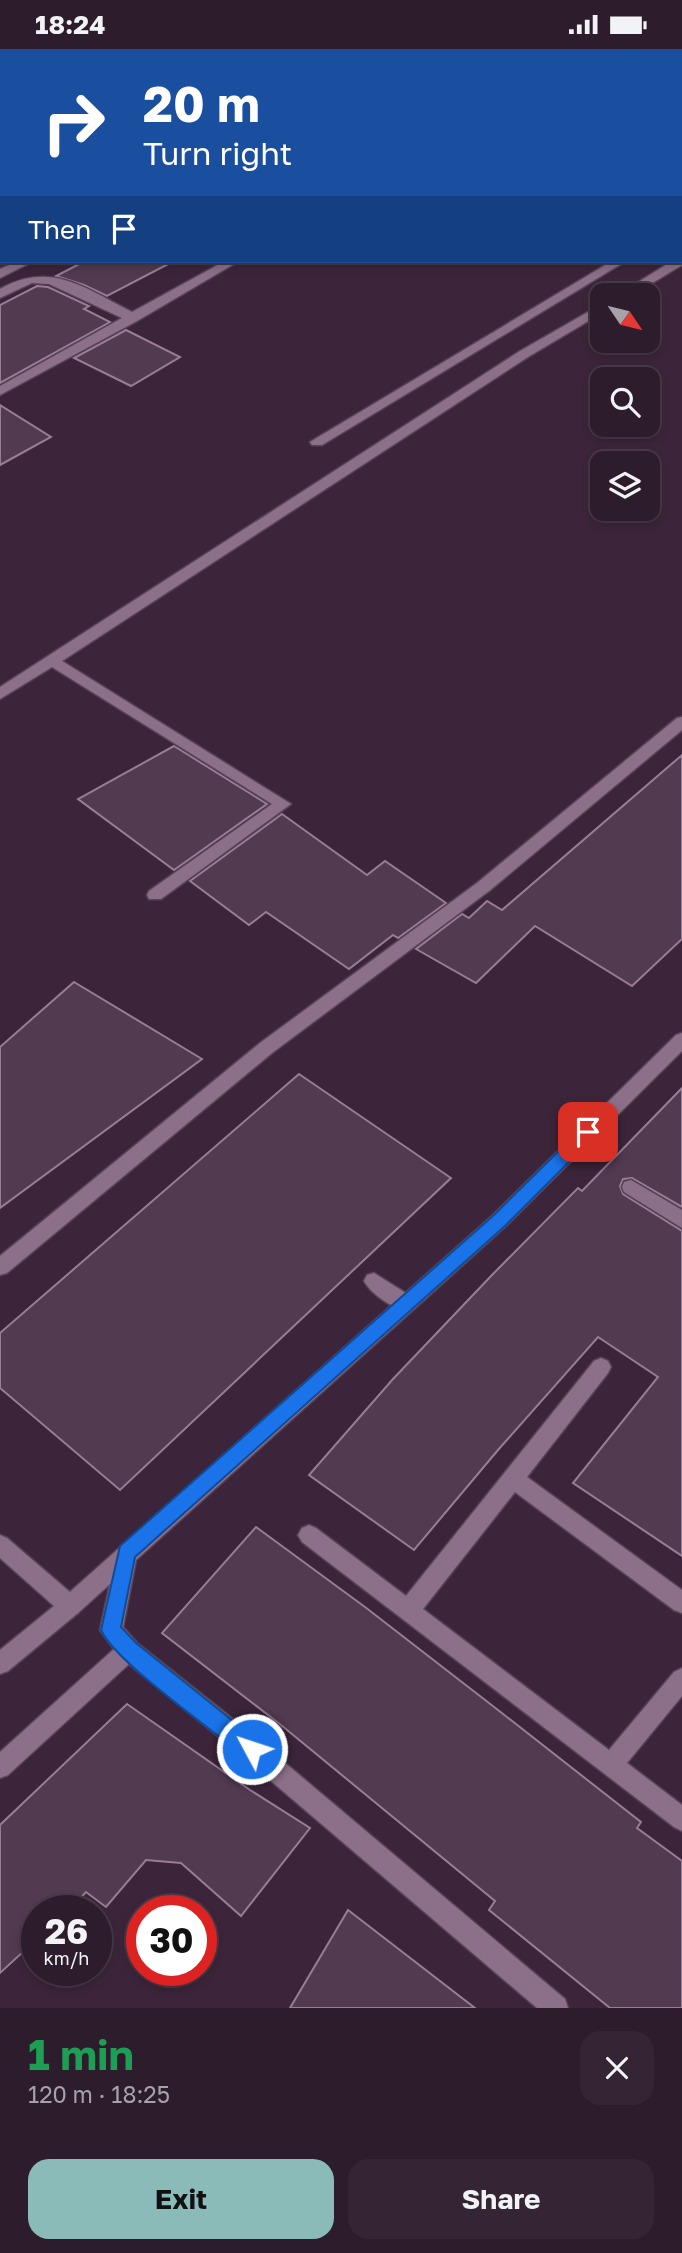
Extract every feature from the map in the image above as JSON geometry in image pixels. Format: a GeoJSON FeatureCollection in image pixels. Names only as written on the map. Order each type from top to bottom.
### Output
{"type":"FeatureCollection","features":[{"type":"Feature","properties":{"kind":"street"},"geometry":{"type":"LineString","coordinates":[[0,274],[24,263]]}},
{"type":"Feature","properties":{"kind":"street"},"geometry":{"type":"LineString","coordinates":[[0,391],[229,263]]}},
{"type":"Feature","properties":{"kind":"street"},"geometry":{"type":"LineString","coordinates":[[317,442],[617,263]]}},
{"type":"Feature","properties":{"kind":"street"},"geometry":{"type":"LineString","coordinates":[[644,283],[677,263]]}},
{"type":"Feature","properties":{"kind":"street"},"geometry":{"type":"LineString","coordinates":[[0,294],[20,283],[38,278],[54,281],[133,318]]}},
{"type":"Feature","properties":{"kind":"street"},"geometry":{"type":"LineString","coordinates":[[0,694],[524,354],[590,315]]}},
{"type":"Feature","properties":{"kind":"street"},"geometry":{"type":"LineString","coordinates":[[52,661],[283,804],[155,895]]}},
{"type":"Feature","properties":{"kind":"street"},"geometry":{"type":"LineString","coordinates":[[0,1267],[266,1048],[484,887],[682,722]]}},
{"type":"Feature","properties":{"kind":"street"},"geometry":{"type":"LineString","coordinates":[[0,1664],[70,1606],[500,1220],[682,1040]]}},
{"type":"Feature","properties":{"kind":"street"},"geometry":{"type":"LineString","coordinates":[[631,1187],[682,1220]]}},
{"type":"Feature","properties":{"kind":"street"},"geometry":{"type":"LineString","coordinates":[[374,1281],[405,1303]]}},
{"type":"Feature","properties":{"kind":"street"},"geometry":{"type":"LineString","coordinates":[[408,1611],[601,1367]]}},
{"type":"Feature","properties":{"kind":"street"},"geometry":{"type":"LineString","coordinates":[[514,1479],[682,1603]]}},
{"type":"Feature","properties":{"kind":"street"},"geometry":{"type":"LineString","coordinates":[[309,1535],[682,1819]]}},
{"type":"Feature","properties":{"kind":"street"},"geometry":{"type":"LineString","coordinates":[[0,1545],[70,1606]]}},
{"type":"Feature","properties":{"kind":"street"},"geometry":{"type":"LineString","coordinates":[[127,1553],[111,1630],[129,1650],[231,1732],[556,2008]]}},
{"type":"Feature","properties":{"kind":"street"},"geometry":{"type":"LineString","coordinates":[[0,1767],[129,1650]]}},
{"type":"Feature","properties":{"kind":"street"},"geometry":{"type":"LineString","coordinates":[[611,1765],[682,1679]]}},
{"type":"Feature","properties":{"kind":"building"},"geometry":{"type":"Polygon","coordinates":[[[81,263],[170,263],[107,296],[56,276],[81,263]]]}},
{"type":"Feature","properties":{"kind":"building"},"geometry":{"type":"Polygon","coordinates":[[[37,286],[48,287],[89,306],[84,309],[110,322],[0,383],[0,305],[37,286]]]}},
{"type":"Feature","properties":{"kind":"building"},"geometry":{"type":"Polygon","coordinates":[[[126,330],[180,357],[131,386],[74,358],[126,330]]]}},
{"type":"Feature","properties":{"kind":"building"},"geometry":{"type":"Polygon","coordinates":[[[0,405],[51,437],[0,465],[0,405]]]}},
{"type":"Feature","properties":{"kind":"building"},"geometry":{"type":"Polygon","coordinates":[[[174,746],[267,804],[174,870],[78,799],[174,746]]]}},
{"type":"Feature","properties":{"kind":"building"},"geometry":{"type":"Polygon","coordinates":[[[682,755],[682,939],[632,986],[535,926],[476,983],[416,949],[462,914],[469,918],[487,901],[502,910],[682,755]]]}},
{"type":"Feature","properties":{"kind":"building"},"geometry":{"type":"Polygon","coordinates":[[[282,814],[367,875],[385,861],[446,903],[398,938],[393,935],[349,969],[266,912],[249,925],[190,881],[282,814]]]}},
{"type":"Feature","properties":{"kind":"building"},"geometry":{"type":"Polygon","coordinates":[[[74,982],[202,1059],[0,1208],[0,1047],[74,982]]]}},
{"type":"Feature","properties":{"kind":"building"},"geometry":{"type":"Polygon","coordinates":[[[299,1074],[451,1178],[120,1490],[0,1388],[0,1333],[299,1074]]]}},
{"type":"Feature","properties":{"kind":"building"},"geometry":{"type":"Polygon","coordinates":[[[682,1088],[682,1207],[632,1178],[623,1179],[620,1186],[623,1194],[682,1231],[682,1556],[573,1483],[658,1377],[598,1337],[414,1550],[309,1475],[393,1379],[492,1275],[578,1188],[582,1191],[682,1088]]]}},
{"type":"Feature","properties":{"kind":"building"},"geometry":{"type":"Polygon","coordinates":[[[256,1527],[365,1607],[641,1822],[637,1828],[682,1861],[682,2008],[610,2008],[489,1910],[495,1901],[281,1725],[162,1633],[256,1527]]]}},
{"type":"Feature","properties":{"kind":"building"},"geometry":{"type":"Polygon","coordinates":[[[127,1704],[250,1790],[310,1828],[241,1916],[181,1863],[146,1860],[112,1900],[112,1895],[90,1895],[86,1892],[83,1895],[21,1895],[21,1954],[0,1973],[0,1825],[127,1704]]]}},
{"type":"Feature","properties":{"kind":"building"},"geometry":{"type":"Polygon","coordinates":[[[348,1910],[475,2008],[290,2008],[348,1910]]]}},
{"type":"Feature","properties":{"kind":"route"},"geometry":{"type":"LineString","coordinates":[[252,1749],[129,1650],[111,1630],[127,1553],[500,1220],[588,1132]]}}]}
